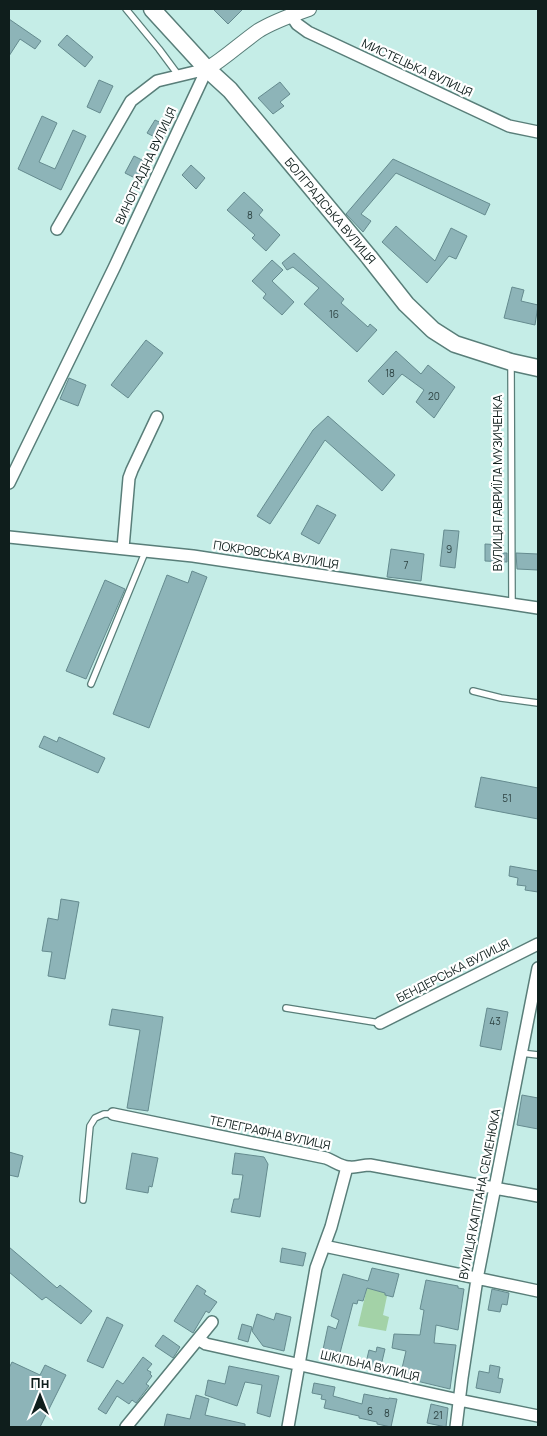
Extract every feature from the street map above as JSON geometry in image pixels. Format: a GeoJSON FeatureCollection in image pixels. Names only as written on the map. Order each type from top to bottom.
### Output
{"type":"FeatureCollection","features":[{"type":"Feature","properties":{"kind":"main road","name":"БОЛГРАДСЬКА ВУЛИЦЯ"},"geometry":{"type":"LineString","coordinates":[[156,11],[207,69],[230,90],[406,304],[433,330],[455,344],[511,362],[538,368]]}},
{"type":"Feature","properties":{"kind":"street"},"geometry":{"type":"LineString","coordinates":[[57,229],[130,100],[157,80],[207,69],[226,57],[259,31],[291,12],[309,9]]}},
{"type":"Feature","properties":{"kind":"street","name":"МИСТЕЦЬКА ВУЛИЦЯ"},"geometry":{"type":"LineString","coordinates":[[291,12],[297,24],[308,32],[508,126],[538,132]]}},
{"type":"Feature","properties":{"kind":"street","name":"ВИНОГРАДНА ВУЛИЦЯ"},"geometry":{"type":"LineString","coordinates":[[9,483],[114,268],[207,69]]}},
{"type":"Feature","properties":{"kind":"street"},"geometry":{"type":"LineString","coordinates":[[123,548],[132,470],[157,417]]}},
{"type":"Feature","properties":{"kind":"street","name":"ПОКРОВСЬКА ВУЛИЦЯ"},"geometry":{"type":"LineString","coordinates":[[9,537],[193,556],[538,608]]}},
{"type":"Feature","properties":{"kind":"street","name":"БЕНДЕРСЬКА ВУЛИЦЯ"},"geometry":{"type":"LineString","coordinates":[[380,1024],[538,944]]}},
{"type":"Feature","properties":{"kind":"street","name":"ВУЛИЦЯ КАПІТАНА СЕМЕНЮКА"},"geometry":{"type":"LineString","coordinates":[[456,1427],[477,1279],[538,968]]}},
{"type":"Feature","properties":{"kind":"street","name":"ТЕЛЕГРАФНА ВУЛИЦЯ"},"geometry":{"type":"LineString","coordinates":[[113,1114],[326,1158],[347,1167],[370,1165],[538,1196]]}},
{"type":"Feature","properties":{"kind":"street"},"geometry":{"type":"LineString","coordinates":[[288,1427],[316,1268],[331,1227],[347,1167]]}},
{"type":"Feature","properties":{"kind":"street"},"geometry":{"type":"LineString","coordinates":[[324,1246],[538,1291]]}},
{"type":"Feature","properties":{"kind":"street"},"geometry":{"type":"LineString","coordinates":[[126,1427],[212,1322]]}},
{"type":"Feature","properties":{"kind":"street","name":"ШКІЛЬНА ВУЛИЦЯ"},"geometry":{"type":"LineString","coordinates":[[198,1339],[206,1344],[538,1416]]}},
{"type":"Feature","properties":{"kind":"lane"},"geometry":{"type":"LineString","coordinates":[[126,9],[160,49],[179,76]]}},
{"type":"Feature","properties":{"kind":"lane","name":"ВУЛИЦЯ ГАВРИЇЛА МУЗИЧЕНКА"},"geometry":{"type":"LineString","coordinates":[[511,362],[512,604]]}},
{"type":"Feature","properties":{"kind":"lane"},"geometry":{"type":"LineString","coordinates":[[91,684],[146,550]]}},
{"type":"Feature","properties":{"kind":"lane"},"geometry":{"type":"LineString","coordinates":[[473,691],[501,698],[538,703]]}},
{"type":"Feature","properties":{"kind":"lane"},"geometry":{"type":"LineString","coordinates":[[286,1008],[380,1024]]}},
{"type":"Feature","properties":{"kind":"lane"},"geometry":{"type":"LineString","coordinates":[[522,1053],[538,1055]]}},
{"type":"Feature","properties":{"kind":"lane"},"geometry":{"type":"LineString","coordinates":[[84,1200],[90,1126],[95,1118],[104,1114],[113,1114]]}},
{"type":"Feature","properties":{"kind":"green space"},"geometry":{"type":"Polygon","coordinates":[[[367,1288],[385,1293],[387,1296],[383,1315],[389,1317],[386,1331],[358,1326],[367,1288]]]}},
{"type":"Feature","properties":{"kind":"building"},"geometry":{"type":"Polygon","coordinates":[[[213,9],[243,9],[228,24],[213,9]]]}},
{"type":"Feature","properties":{"kind":"building"},"geometry":{"type":"Polygon","coordinates":[[[9,19],[41,41],[35,49],[20,39],[9,56],[9,19]]]}},
{"type":"Feature","properties":{"kind":"building"},"geometry":{"type":"Polygon","coordinates":[[[67,35],[93,57],[85,67],[58,45],[67,35]]]}},
{"type":"Feature","properties":{"kind":"building"},"geometry":{"type":"Polygon","coordinates":[[[99,80],[113,86],[100,113],[87,107],[99,80]]]}},
{"type":"Feature","properties":{"kind":"building"},"geometry":{"type":"Polygon","coordinates":[[[280,82],[290,94],[280,102],[284,106],[273,114],[258,98],[280,82]]]}},
{"type":"Feature","properties":{"kind":"building"},"geometry":{"type":"Polygon","coordinates":[[[42,116],[57,123],[39,162],[55,169],[73,130],[86,136],[61,190],[18,169],[42,116]]]}},
{"type":"Feature","properties":{"kind":"building"},"geometry":{"type":"Polygon","coordinates":[[[155,120],[170,127],[162,141],[147,133],[155,120]]]}},
{"type":"Feature","properties":{"kind":"building"},"geometry":{"type":"Polygon","coordinates":[[[134,156],[150,164],[141,181],[125,173],[134,156]]]}},
{"type":"Feature","properties":{"kind":"building"},"geometry":{"type":"Polygon","coordinates":[[[393,159],[490,204],[485,215],[396,173],[361,214],[371,221],[363,232],[346,214],[393,159]]]}},
{"type":"Feature","properties":{"kind":"building"},"geometry":{"type":"Polygon","coordinates":[[[191,165],[205,178],[196,189],[182,175],[191,165]]]}},
{"type":"Feature","properties":{"kind":"building"},"geometry":{"type":"Polygon","coordinates":[[[244,192],[263,210],[259,215],[280,235],[266,251],[252,238],[255,235],[227,210],[244,192]]]}},
{"type":"Feature","properties":{"kind":"building"},"geometry":{"type":"Polygon","coordinates":[[[396,226],[435,261],[451,228],[467,236],[456,259],[449,256],[427,283],[382,242],[396,226]]]}},
{"type":"Feature","properties":{"kind":"building"},"geometry":{"type":"Polygon","coordinates":[[[294,253],[344,299],[341,303],[368,327],[370,324],[377,330],[357,352],[304,304],[319,288],[293,267],[287,270],[282,263],[294,253]]]}},
{"type":"Feature","properties":{"kind":"building"},"geometry":{"type":"Polygon","coordinates":[[[272,260],[283,270],[272,281],[294,302],[282,315],[263,298],[266,294],[252,281],[272,260]]]}},
{"type":"Feature","properties":{"kind":"building"},"geometry":{"type":"Polygon","coordinates":[[[512,287],[524,290],[521,301],[538,305],[535,325],[504,318],[512,287]]]}},
{"type":"Feature","properties":{"kind":"building"},"geometry":{"type":"Polygon","coordinates":[[[146,340],[163,353],[128,398],[111,385],[146,340]]]}},
{"type":"Feature","properties":{"kind":"building"},"geometry":{"type":"Polygon","coordinates":[[[396,351],[421,374],[428,365],[455,387],[434,418],[416,402],[424,390],[402,374],[383,395],[368,381],[396,351]]]}},
{"type":"Feature","properties":{"kind":"building"},"geometry":{"type":"Polygon","coordinates":[[[69,378],[86,385],[78,406],[60,399],[69,378]]]}},
{"type":"Feature","properties":{"kind":"building"},"geometry":{"type":"Polygon","coordinates":[[[328,416],[395,475],[382,491],[325,440],[270,524],[257,516],[313,430],[328,416]]]}},
{"type":"Feature","properties":{"kind":"building"},"geometry":{"type":"Polygon","coordinates":[[[317,505],[336,515],[319,544],[301,534],[317,505]]]}},
{"type":"Feature","properties":{"kind":"building"},"geometry":{"type":"Polygon","coordinates":[[[444,530],[459,531],[455,568],[440,566],[444,530]]]}},
{"type":"Feature","properties":{"kind":"building"},"geometry":{"type":"Polygon","coordinates":[[[485,544],[503,545],[503,553],[507,553],[507,562],[485,561],[485,544]]]}},
{"type":"Feature","properties":{"kind":"building"},"geometry":{"type":"Polygon","coordinates":[[[391,549],[424,554],[421,581],[387,577],[391,549]]]}},
{"type":"Feature","properties":{"kind":"building"},"geometry":{"type":"Polygon","coordinates":[[[516,553],[538,554],[538,570],[517,569],[516,553]]]}},
{"type":"Feature","properties":{"kind":"building"},"geometry":{"type":"Polygon","coordinates":[[[192,571],[207,577],[149,728],[113,714],[167,575],[188,583],[192,571]]]}},
{"type":"Feature","properties":{"kind":"building"},"geometry":{"type":"Polygon","coordinates":[[[105,580],[125,589],[86,679],[66,671],[105,580]]]}},
{"type":"Feature","properties":{"kind":"building"},"geometry":{"type":"Polygon","coordinates":[[[44,736],[57,742],[59,737],[105,758],[98,773],[39,747],[44,736]]]}},
{"type":"Feature","properties":{"kind":"building"},"geometry":{"type":"Polygon","coordinates":[[[481,777],[538,788],[538,819],[475,807],[481,777]]]}},
{"type":"Feature","properties":{"kind":"building"},"geometry":{"type":"Polygon","coordinates":[[[510,866],[538,871],[538,892],[525,890],[526,886],[517,885],[518,878],[509,876],[510,866]]]}},
{"type":"Feature","properties":{"kind":"building"},"geometry":{"type":"Polygon","coordinates":[[[61,899],[79,902],[65,979],[48,976],[52,952],[42,951],[48,918],[58,920],[61,899]]]}},
{"type":"Feature","properties":{"kind":"building"},"geometry":{"type":"Polygon","coordinates":[[[487,1008],[508,1012],[501,1050],[480,1046],[487,1008]]]}},
{"type":"Feature","properties":{"kind":"building"},"geometry":{"type":"Polygon","coordinates":[[[112,1009],[163,1017],[148,1111],[127,1108],[140,1030],[109,1025],[112,1009]]]}},
{"type":"Feature","properties":{"kind":"building"},"geometry":{"type":"Polygon","coordinates":[[[522,1095],[538,1098],[538,1129],[517,1125],[522,1095]]]}},
{"type":"Feature","properties":{"kind":"building"},"geometry":{"type":"Polygon","coordinates":[[[9,1152],[23,1156],[18,1177],[9,1175],[9,1152]]]}},
{"type":"Feature","properties":{"kind":"building"},"geometry":{"type":"Polygon","coordinates":[[[132,1153],[158,1158],[152,1187],[149,1186],[148,1193],[126,1189],[132,1153]]]}},
{"type":"Feature","properties":{"kind":"building"},"geometry":{"type":"Polygon","coordinates":[[[235,1153],[264,1157],[268,1164],[260,1217],[231,1212],[234,1199],[239,1199],[243,1175],[232,1174],[235,1153]]]}},
{"type":"Feature","properties":{"kind":"building"},"geometry":{"type":"Polygon","coordinates":[[[9,1247],[57,1288],[60,1285],[92,1311],[81,1324],[46,1297],[42,1300],[9,1272],[9,1247]]]}},
{"type":"Feature","properties":{"kind":"building"},"geometry":{"type":"Polygon","coordinates":[[[282,1248],[306,1253],[303,1266],[280,1262],[282,1248]]]}},
{"type":"Feature","properties":{"kind":"building"},"geometry":{"type":"Polygon","coordinates":[[[372,1268],[399,1274],[393,1297],[367,1288],[363,1301],[358,1300],[357,1304],[353,1303],[340,1353],[345,1354],[343,1364],[321,1359],[328,1326],[336,1329],[339,1320],[331,1316],[343,1274],[368,1281],[372,1268]]]}},
{"type":"Feature","properties":{"kind":"building"},"geometry":{"type":"Polygon","coordinates":[[[426,1280],[458,1286],[458,1288],[464,1289],[458,1330],[436,1325],[434,1343],[456,1345],[450,1389],[400,1377],[406,1351],[392,1348],[394,1334],[420,1335],[424,1310],[420,1309],[426,1280]]]}},
{"type":"Feature","properties":{"kind":"building"},"geometry":{"type":"Polygon","coordinates":[[[197,1285],[206,1291],[204,1294],[217,1302],[209,1313],[206,1311],[193,1333],[174,1321],[197,1285]]]}},
{"type":"Feature","properties":{"kind":"building"},"geometry":{"type":"Polygon","coordinates":[[[492,1289],[509,1293],[507,1305],[502,1304],[500,1312],[488,1310],[492,1289]]]}},
{"type":"Feature","properties":{"kind":"building"},"geometry":{"type":"Polygon","coordinates":[[[276,1313],[291,1317],[284,1351],[263,1346],[252,1331],[257,1314],[274,1320],[276,1313]]]}},
{"type":"Feature","properties":{"kind":"building"},"geometry":{"type":"Polygon","coordinates":[[[107,1317],[123,1325],[103,1368],[87,1361],[107,1317]]]}},
{"type":"Feature","properties":{"kind":"building"},"geometry":{"type":"Polygon","coordinates":[[[242,1324],[252,1327],[248,1342],[238,1339],[242,1324]]]}},
{"type":"Feature","properties":{"kind":"building"},"geometry":{"type":"Polygon","coordinates":[[[163,1335],[180,1347],[173,1358],[155,1346],[163,1335]]]}},
{"type":"Feature","properties":{"kind":"building"},"geometry":{"type":"Polygon","coordinates":[[[377,1347],[385,1349],[380,1370],[365,1367],[369,1350],[376,1352],[377,1347]]]}},
{"type":"Feature","properties":{"kind":"building"},"geometry":{"type":"Polygon","coordinates":[[[143,1357],[152,1364],[147,1370],[151,1372],[152,1376],[146,1384],[149,1386],[136,1403],[132,1400],[129,1404],[117,1396],[106,1414],[98,1409],[117,1380],[123,1384],[143,1357]]]}},
{"type":"Feature","properties":{"kind":"building"},"geometry":{"type":"Polygon","coordinates":[[[12,1362],[40,1375],[45,1365],[66,1375],[40,1427],[9,1427],[9,1368],[12,1362]]]}},
{"type":"Feature","properties":{"kind":"building"},"geometry":{"type":"Polygon","coordinates":[[[490,1365],[500,1367],[498,1378],[503,1379],[500,1393],[476,1388],[479,1371],[489,1373],[490,1365]]]}},
{"type":"Feature","properties":{"kind":"building"},"geometry":{"type":"Polygon","coordinates":[[[229,1366],[279,1376],[270,1417],[257,1413],[262,1385],[245,1382],[237,1406],[205,1395],[208,1380],[225,1384],[229,1366]]]}},
{"type":"Feature","properties":{"kind":"building"},"geometry":{"type":"Polygon","coordinates":[[[314,1383],[335,1387],[333,1396],[362,1404],[364,1394],[397,1399],[391,1427],[359,1418],[359,1416],[324,1408],[326,1400],[321,1399],[322,1395],[312,1393],[314,1383]]]}},
{"type":"Feature","properties":{"kind":"building"},"geometry":{"type":"Polygon","coordinates":[[[196,1395],[209,1399],[205,1415],[245,1424],[245,1427],[164,1427],[167,1414],[190,1419],[196,1395]]]}},
{"type":"Feature","properties":{"kind":"building"},"geometry":{"type":"Polygon","coordinates":[[[431,1404],[448,1408],[446,1427],[427,1423],[431,1404]]]}}]}
